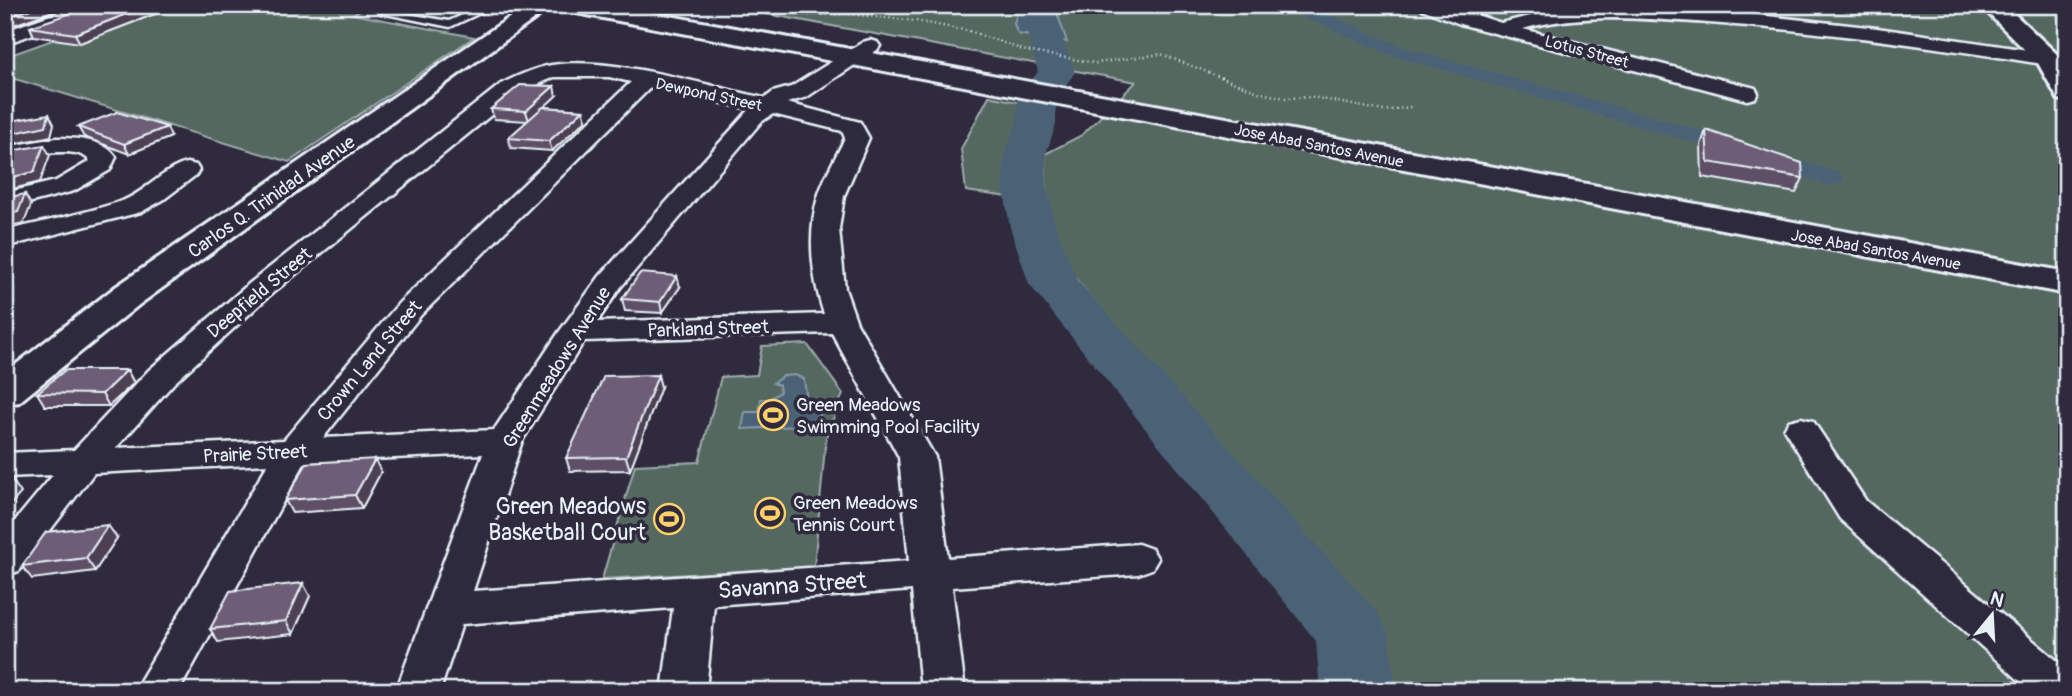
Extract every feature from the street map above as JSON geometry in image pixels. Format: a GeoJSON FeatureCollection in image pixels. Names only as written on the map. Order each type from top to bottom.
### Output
{"type":"FeatureCollection","features":[{"type":"Feature","properties":{"kind":"main road","name":"Carlos Q. Trinidad Avenue"},"geometry":{"type":"LineString","coordinates":[[5,393],[127,296],[542,5]]}},
{"type":"Feature","properties":{"kind":"main road","name":"Jose Abad Santos Avenue"},"geometry":{"type":"LineString","coordinates":[[571,5],[851,50],[1015,69],[2067,257]]}},
{"type":"Feature","properties":{"kind":"main road","name":"Jose Abad Santos Avenue"},"geometry":{"type":"LineString","coordinates":[[659,5],[851,50]]}},
{"type":"Feature","properties":{"kind":"main road"},"geometry":{"type":"LineString","coordinates":[[1991,5],[2058,74],[2067,122]]}},
{"type":"Feature","properties":{"kind":"main road","name":"Jose Abad Santos Avenue"},"geometry":{"type":"LineString","coordinates":[[1078,81],[2067,283]]}},
{"type":"Feature","properties":{"kind":"street"},"geometry":{"type":"LineString","coordinates":[[5,38],[98,5]]}},
{"type":"Feature","properties":{"kind":"street","name":"Lotus Street"},"geometry":{"type":"LineString","coordinates":[[1429,5],[1467,20],[1747,93]]}},
{"type":"Feature","properties":{"kind":"street"},"geometry":{"type":"LineString","coordinates":[[1500,29],[1526,20],[1581,12],[1751,12],[2058,74]]}},
{"type":"Feature","properties":{"kind":"street","name":"Greenmeadows Avenue"},"geometry":{"type":"LineString","coordinates":[[418,691],[505,442],[574,332],[610,282],[753,117],[773,102],[799,92],[851,50]]}},
{"type":"Feature","properties":{"kind":"street","name":"Dewpond Street"},"geometry":{"type":"LineString","coordinates":[[553,71],[609,71],[773,102],[852,127],[857,138],[831,195],[825,229],[830,289],[842,323]]}},
{"type":"Feature","properties":{"kind":"street","name":"Deepfield Street"},"geometry":{"type":"LineString","coordinates":[[5,561],[84,461],[161,377],[260,289],[509,89],[530,78],[553,71]]}},
{"type":"Feature","properties":{"kind":"street","name":"Crown Land Street"},"geometry":{"type":"LineString","coordinates":[[156,691],[294,451],[410,309],[646,80]]}},
{"type":"Feature","properties":{"kind":"street"},"geometry":{"type":"LineString","coordinates":[[5,154],[78,144],[95,149],[104,157],[101,165],[65,186],[5,201]]}},
{"type":"Feature","properties":{"kind":"street"},"geometry":{"type":"LineString","coordinates":[[5,239],[132,206],[153,195],[187,170]]}},
{"type":"Feature","properties":{"kind":"street"},"geometry":{"type":"LineString","coordinates":[[842,323],[917,457],[943,691]]}},
{"type":"Feature","properties":{"kind":"street","name":"Parkland Street"},"geometry":{"type":"LineString","coordinates":[[574,332],[842,323]]}},
{"type":"Feature","properties":{"kind":"street"},"geometry":{"type":"LineString","coordinates":[[1801,429],[1853,510],[2062,691]]}},
{"type":"Feature","properties":{"kind":"street","name":"Prairie Street"},"geometry":{"type":"LineString","coordinates":[[5,465],[505,442]]}},
{"type":"Feature","properties":{"kind":"street","name":"Savanna Street"},"geometry":{"type":"LineString","coordinates":[[446,609],[1138,559]]}},
{"type":"Feature","properties":{"kind":"street"},"geometry":{"type":"LineString","coordinates":[[684,691],[695,592]]}},
{"type":"Feature","properties":{"kind":"lane"},"geometry":{"type":"LineString","coordinates":[[403,5],[386,13],[450,24],[493,5]]}},
{"type":"Feature","properties":{"kind":"path"},"geometry":{"type":"LineString","coordinates":[[751,5],[807,15],[848,14],[916,21],[969,31],[1015,69],[1078,81],[1096,63],[1161,54],[1261,93],[1284,98],[1312,97],[1384,111],[1411,107]]}},
{"type":"Feature","properties":{"kind":"green space"},"geometry":{"type":"Polygon","coordinates":[[[150,5],[370,5],[353,14],[474,37],[289,162],[5,76],[5,57],[150,5]]]}},
{"type":"Feature","properties":{"kind":"green space"},"geometry":{"type":"Polygon","coordinates":[[[718,5],[2067,5],[2067,691],[1386,691],[1370,627],[1073,276],[1047,207],[1045,154],[1082,135],[1136,82],[718,5]]]}},
{"type":"Feature","properties":{"kind":"green space"},"geometry":{"type":"Polygon","coordinates":[[[989,96],[1027,104],[1016,198],[966,191],[961,149],[989,96]]]}},
{"type":"Feature","properties":{"kind":"green space"},"geometry":{"type":"Polygon","coordinates":[[[807,344],[843,394],[826,437],[814,567],[602,579],[635,465],[699,462],[721,377],[757,375],[762,346],[807,344]]]}},
{"type":"Feature","properties":{"kind":"water"},"geometry":{"type":"Polygon","coordinates":[[[1019,5],[1060,5],[1056,10],[1067,42],[1018,34],[1014,24],[1019,5]]]}},
{"type":"Feature","properties":{"kind":"water"},"geometry":{"type":"Polygon","coordinates":[[[795,375],[804,379],[804,409],[821,408],[818,425],[742,429],[745,412],[759,412],[761,399],[769,399],[780,392],[779,385],[773,383],[783,376],[795,375]]]}},
{"type":"Feature","properties":{"kind":"building"},"geometry":{"type":"Polygon","coordinates":[[[5,5],[41,5],[5,18],[5,5]]]}},
{"type":"Feature","properties":{"kind":"building"},"geometry":{"type":"Polygon","coordinates":[[[95,5],[150,5],[75,34],[30,27],[95,5]]]}},
{"type":"Feature","properties":{"kind":"building"},"geometry":{"type":"Polygon","coordinates":[[[520,85],[554,86],[526,111],[491,109],[520,85]]]}},
{"type":"Feature","properties":{"kind":"building"},"geometry":{"type":"Polygon","coordinates":[[[543,107],[583,110],[549,141],[508,138],[543,107]]]}},
{"type":"Feature","properties":{"kind":"building"},"geometry":{"type":"Polygon","coordinates":[[[117,112],[167,127],[124,144],[78,127],[117,112]]]}},
{"type":"Feature","properties":{"kind":"building"},"geometry":{"type":"Polygon","coordinates":[[[49,114],[46,126],[5,135],[5,122],[49,114]]]}},
{"type":"Feature","properties":{"kind":"building"},"geometry":{"type":"Polygon","coordinates":[[[1706,130],[1802,163],[1803,178],[1708,162],[1706,130]]]}},
{"type":"Feature","properties":{"kind":"building"},"geometry":{"type":"Polygon","coordinates":[[[44,145],[34,172],[5,179],[5,152],[44,145]]]}},
{"type":"Feature","properties":{"kind":"building"},"geometry":{"type":"Polygon","coordinates":[[[25,194],[18,212],[5,214],[5,198],[25,194]]]}},
{"type":"Feature","properties":{"kind":"building"},"geometry":{"type":"Polygon","coordinates":[[[640,273],[677,276],[660,302],[622,299],[640,273]]]}},
{"type":"Feature","properties":{"kind":"building"},"geometry":{"type":"Polygon","coordinates":[[[65,370],[127,370],[102,394],[37,393],[65,370]]]}},
{"type":"Feature","properties":{"kind":"building"},"geometry":{"type":"Polygon","coordinates":[[[658,375],[626,457],[566,458],[604,376],[658,375]]]}},
{"type":"Feature","properties":{"kind":"building"},"geometry":{"type":"Polygon","coordinates":[[[375,459],[355,495],[285,500],[307,463],[375,459]]]}},
{"type":"Feature","properties":{"kind":"building"},"geometry":{"type":"Polygon","coordinates":[[[108,525],[86,558],[22,566],[46,532],[108,525]]]}},
{"type":"Feature","properties":{"kind":"building"},"geometry":{"type":"Polygon","coordinates":[[[303,583],[286,621],[210,629],[230,591],[303,583]]]}},
{"type":"Feature","properties":{"kind":"waterway"},"geometry":{"type":"LineString","coordinates":[[1039,5],[1042,29],[1057,73],[1037,96],[1036,124],[1025,154],[1025,186],[1033,227],[1054,284],[1352,633],[1358,691]]}},
{"type":"Feature","properties":{"kind":"waterway"},"geometry":{"type":"LineString","coordinates":[[1292,5],[1397,51],[1714,141],[1831,178]]}},
{"type":"Feature","properties":{"kind":"place","name":"Green Meadows Swimming Pool Facility"},"geometry":{"type":"Point","coordinates":[773,415]}},
{"type":"Feature","properties":{"kind":"place","name":"Green Meadows Tennis Court"},"geometry":{"type":"Point","coordinates":[770,513]}},
{"type":"Feature","properties":{"kind":"place","name":"Green Meadows Basketball Court"},"geometry":{"type":"Point","coordinates":[669,519]}}]}
